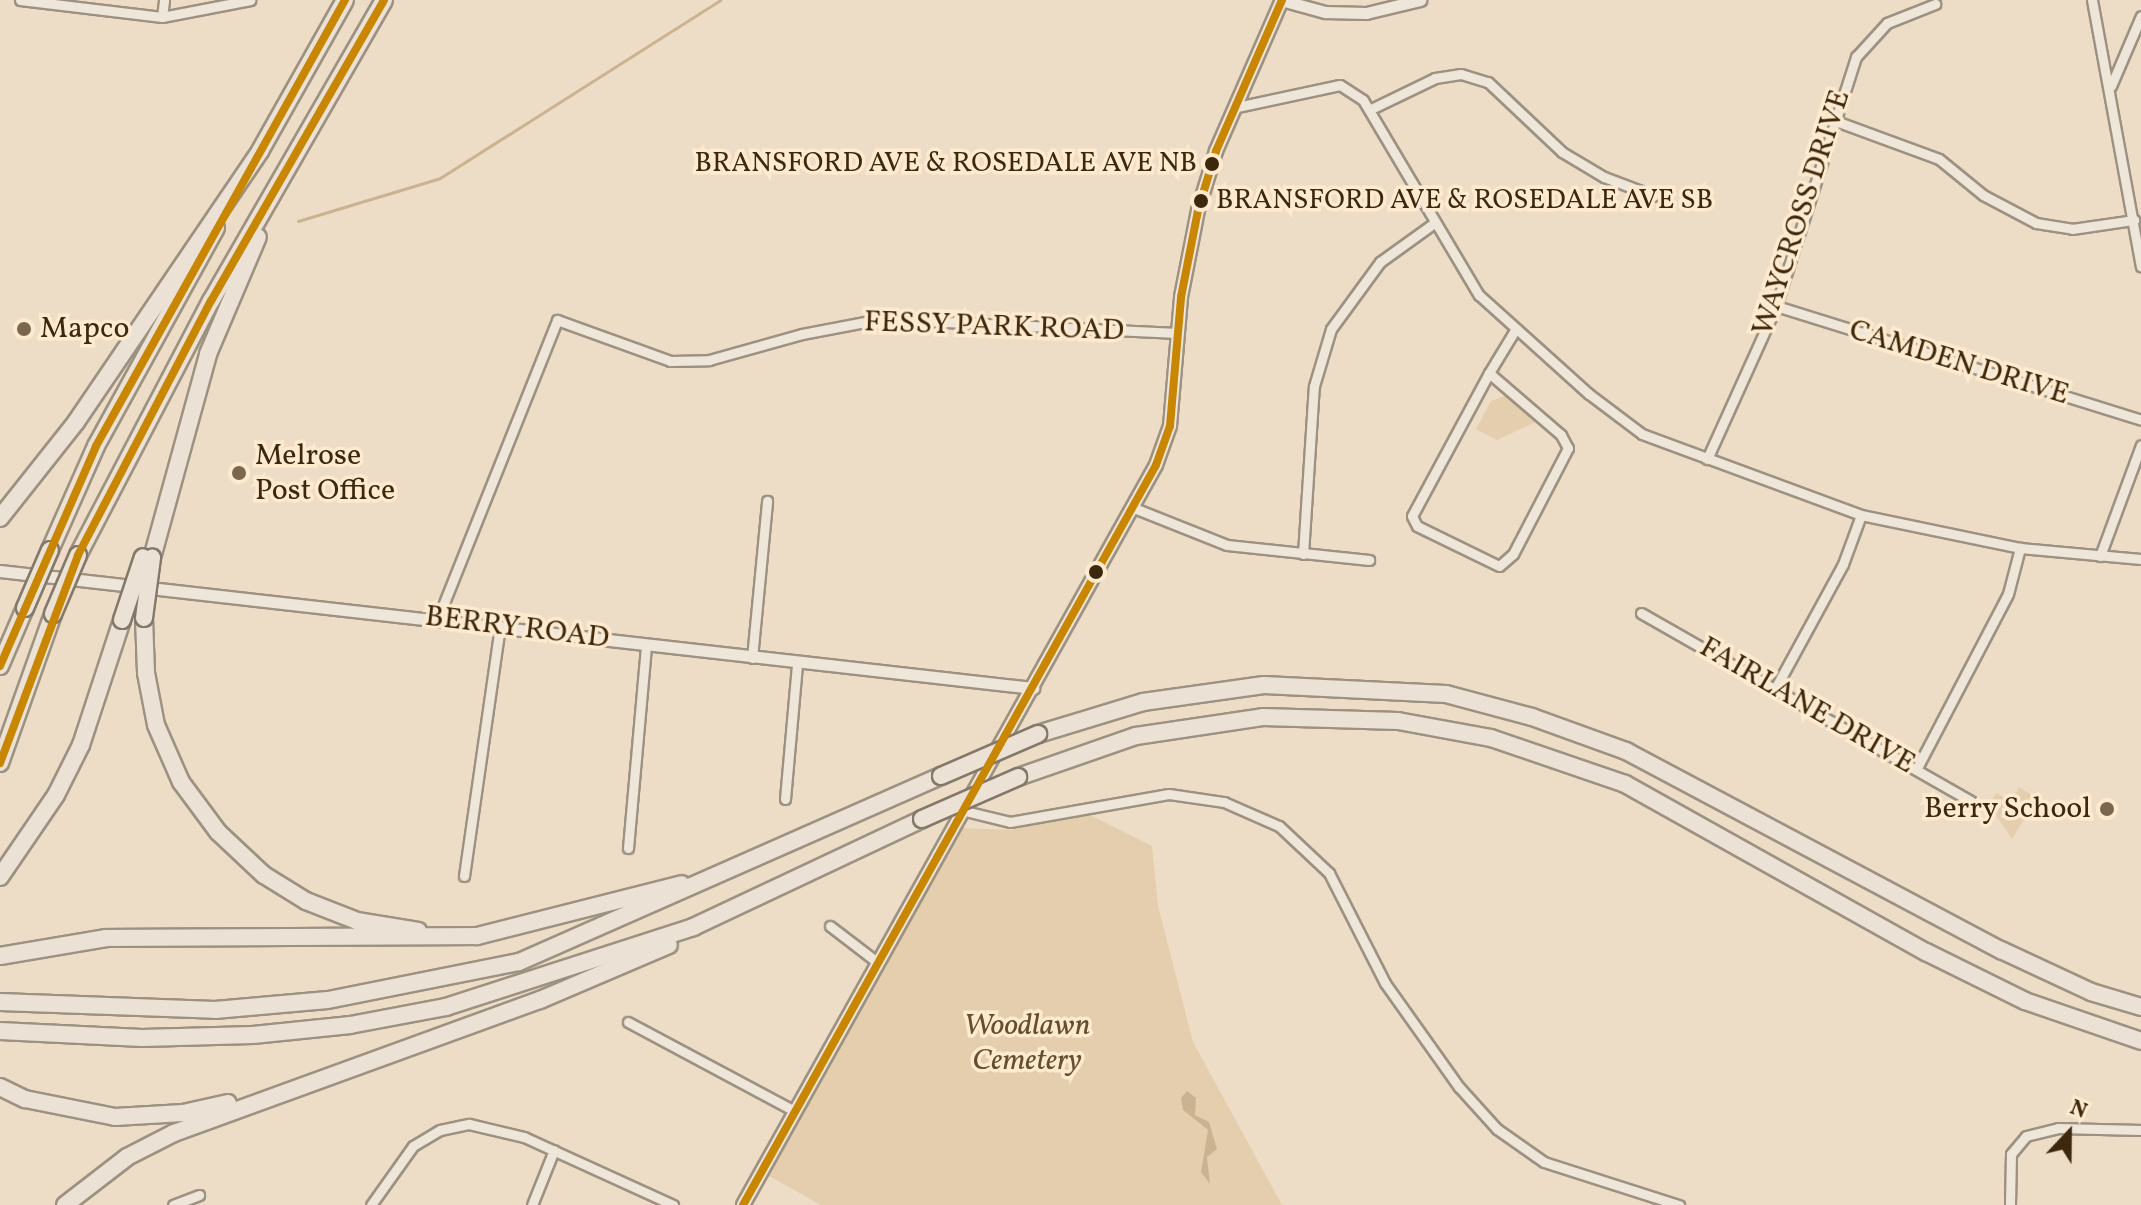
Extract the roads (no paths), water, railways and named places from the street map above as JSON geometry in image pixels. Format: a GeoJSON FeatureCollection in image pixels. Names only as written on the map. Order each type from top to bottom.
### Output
{"type":"FeatureCollection","features":[{"type":"Feature","properties":{"kind":"highway"},"geometry":{"type":"LineString","coordinates":[[0,666],[96,446],[345,0]]}},
{"type":"Feature","properties":{"kind":"highway"},"geometry":{"type":"LineString","coordinates":[[0,763],[53,614],[78,555],[184,349],[384,0]]}},
{"type":"Feature","properties":{"kind":"highway"},"geometry":{"type":"LineString","coordinates":[[0,518],[76,422],[253,160]]}},
{"type":"Feature","properties":{"kind":"highway"},"geometry":{"type":"LineString","coordinates":[[0,877],[56,795],[81,745],[122,620],[147,558],[208,354],[291,163]]}},
{"type":"Feature","properties":{"kind":"highway"},"geometry":{"type":"LineString","coordinates":[[147,558],[144,618],[148,692],[170,760],[192,800],[241,856],[316,905],[396,929],[487,932]]}},
{"type":"Feature","properties":{"kind":"highway"},"geometry":{"type":"LineString","coordinates":[[0,1002],[215,1010],[328,1000],[519,962],[738,869],[1038,734],[1143,702],[1264,685],[1446,694],[1532,717],[1626,751],[2001,950],[2091,992],[2141,1007]]}},
{"type":"Feature","properties":{"kind":"highway"},"geometry":{"type":"LineString","coordinates":[[0,1031],[142,1038],[287,1033],[404,1016],[509,991],[693,927],[1018,777],[1136,736],[1263,717],[1398,721],[1491,738],[1556,757],[1659,801],[1926,952],[2025,1001],[2141,1043]]}},
{"type":"Feature","properties":{"kind":"highway"},"geometry":{"type":"LineString","coordinates":[[0,956],[75,941],[155,938],[428,940],[487,932],[738,869]]}},
{"type":"Feature","properties":{"kind":"highway"},"geometry":{"type":"LineString","coordinates":[[65,1205],[83,1189],[156,1141],[281,1091],[569,989],[670,945],[693,927]]}},
{"type":"Feature","properties":{"kind":"highway"},"geometry":{"type":"LineString","coordinates":[[0,1087],[25,1099],[89,1114],[158,1116],[281,1091]]}},
{"type":"Feature","properties":{"kind":"main road"},"geometry":{"type":"LineString","coordinates":[[743,1205],[793,1110],[1134,508],[1169,430],[1178,333],[1198,210],[1281,0]]}},
{"type":"Feature","properties":{"kind":"street"},"geometry":{"type":"LineString","coordinates":[[20,0],[162,17],[250,0]]}},
{"type":"Feature","properties":{"kind":"street"},"geometry":{"type":"LineString","coordinates":[[162,17],[164,0]]}},
{"type":"Feature","properties":{"kind":"street"},"geometry":{"type":"LineString","coordinates":[[1281,0],[1325,12],[1366,13],[1420,0]]}},
{"type":"Feature","properties":{"kind":"street"},"geometry":{"type":"LineString","coordinates":[[2092,0],[2111,86],[2141,267]]}},
{"type":"Feature","properties":{"kind":"street","name":"WAYCROSS DRIVE"},"geometry":{"type":"LineString","coordinates":[[1707,459],[1776,306],[1833,120],[1868,39],[1907,11],[1935,4]]}},
{"type":"Feature","properties":{"kind":"street"},"geometry":{"type":"LineString","coordinates":[[2111,86],[2141,16]]}},
{"type":"Feature","properties":{"kind":"street"},"geometry":{"type":"LineString","coordinates":[[1371,109],[1435,78],[1461,74],[1488,82],[1562,152],[1604,177],[1654,196]]}},
{"type":"Feature","properties":{"kind":"street"},"geometry":{"type":"LineString","coordinates":[[1237,107],[1340,85],[1371,109],[1474,289],[1515,330],[1631,428],[1861,515],[2020,548],[2141,559]]}},
{"type":"Feature","properties":{"kind":"street"},"geometry":{"type":"LineString","coordinates":[[1833,120],[1939,159],[1983,195],[2036,223],[2072,229],[2134,220]]}},
{"type":"Feature","properties":{"kind":"street"},"geometry":{"type":"LineString","coordinates":[[1303,554],[1314,386],[1331,329],[1380,262],[1434,223]]}},
{"type":"Feature","properties":{"kind":"street","name":"CAMDEN DRIVE"},"geometry":{"type":"LineString","coordinates":[[1776,306],[2141,420]]}},
{"type":"Feature","properties":{"kind":"street","name":"FESSY PARK ROAD"},"geometry":{"type":"LineString","coordinates":[[438,618],[550,327],[557,320],[670,361],[709,360],[802,334],[881,319],[1178,333]]}},
{"type":"Feature","properties":{"kind":"street"},"geometry":{"type":"LineString","coordinates":[[1489,373],[1561,435],[1569,451],[1513,554],[1499,566],[1417,526],[1412,516],[1489,373],[1515,330]]}},
{"type":"Feature","properties":{"kind":"street"},"geometry":{"type":"LineString","coordinates":[[2100,556],[2141,445]]}},
{"type":"Feature","properties":{"kind":"street"},"geometry":{"type":"LineString","coordinates":[[752,658],[767,501]]}},
{"type":"Feature","properties":{"kind":"street"},"geometry":{"type":"LineString","coordinates":[[1134,508],[1227,545],[1369,560]]}},
{"type":"Feature","properties":{"kind":"street"},"geometry":{"type":"LineString","coordinates":[[1776,687],[1843,564],[1861,515]]}},
{"type":"Feature","properties":{"kind":"street"},"geometry":{"type":"LineString","coordinates":[[1917,768],[2008,594],[2020,548]]}},
{"type":"Feature","properties":{"kind":"street","name":"BERRY ROAD"},"geometry":{"type":"LineString","coordinates":[[0,571],[438,618],[797,664],[1033,688]]}},
{"type":"Feature","properties":{"kind":"street","name":"FAIRLANE DRIVE"},"geometry":{"type":"LineString","coordinates":[[1641,613],[1776,687],[1971,801]]}},
{"type":"Feature","properties":{"kind":"street"},"geometry":{"type":"LineString","coordinates":[[464,876],[500,626]]}},
{"type":"Feature","properties":{"kind":"street"},"geometry":{"type":"LineString","coordinates":[[628,848],[646,645]]}},
{"type":"Feature","properties":{"kind":"street"},"geometry":{"type":"LineString","coordinates":[[785,799],[797,664]]}},
{"type":"Feature","properties":{"kind":"street"},"geometry":{"type":"LineString","coordinates":[[965,811],[1010,822],[1169,794],[1224,802],[1279,826],[1329,873],[1385,983],[1459,1087],[1497,1129],[1544,1162],[1679,1205]]}},
{"type":"Feature","properties":{"kind":"street"},"geometry":{"type":"LineString","coordinates":[[830,926],[877,962]]}},
{"type":"Feature","properties":{"kind":"street"},"geometry":{"type":"LineString","coordinates":[[628,1022],[793,1110]]}},
{"type":"Feature","properties":{"kind":"street"},"geometry":{"type":"LineString","coordinates":[[371,1205],[402,1156],[447,1127],[498,1128],[554,1150],[673,1205]]}},
{"type":"Feature","properties":{"kind":"street"},"geometry":{"type":"LineString","coordinates":[[2010,1205],[2011,1154],[2026,1136],[2058,1128],[2141,1130]]}},
{"type":"Feature","properties":{"kind":"street"},"geometry":{"type":"LineString","coordinates":[[532,1205],[554,1150]]}},
{"type":"Feature","properties":{"kind":"street"},"geometry":{"type":"LineString","coordinates":[[173,1205],[199,1195]]}},
{"type":"Feature","properties":{"kind":"waterway"},"geometry":{"type":"LineString","coordinates":[[298,221],[440,178],[720,0]]}},
{"type":"Feature","properties":{"kind":"place","name":"BRANSFORD AVE & ROSEDALE AVE NB"},"geometry":{"type":"Point","coordinates":[1212,164]}},
{"type":"Feature","properties":{"kind":"place","name":"BRANSFORD AVE & ROSEDALE AVE SB"},"geometry":{"type":"Point","coordinates":[1201,201]}},
{"type":"Feature","properties":{"kind":"place","name":"Mapco"},"geometry":{"type":"Point","coordinates":[24,329]}},
{"type":"Feature","properties":{"kind":"place","name":"Melrose Post Office"},"geometry":{"type":"Point","coordinates":[239,473]}},
{"type":"Feature","properties":{"kind":"place","name":"Berry School"},"geometry":{"type":"Point","coordinates":[2107,809]}},
{"type":"Feature","properties":{"kind":"park label","name":"Woodlawn Cemetery"},"geometry":{"type":"Point","coordinates":[1027,1043]}}]}
